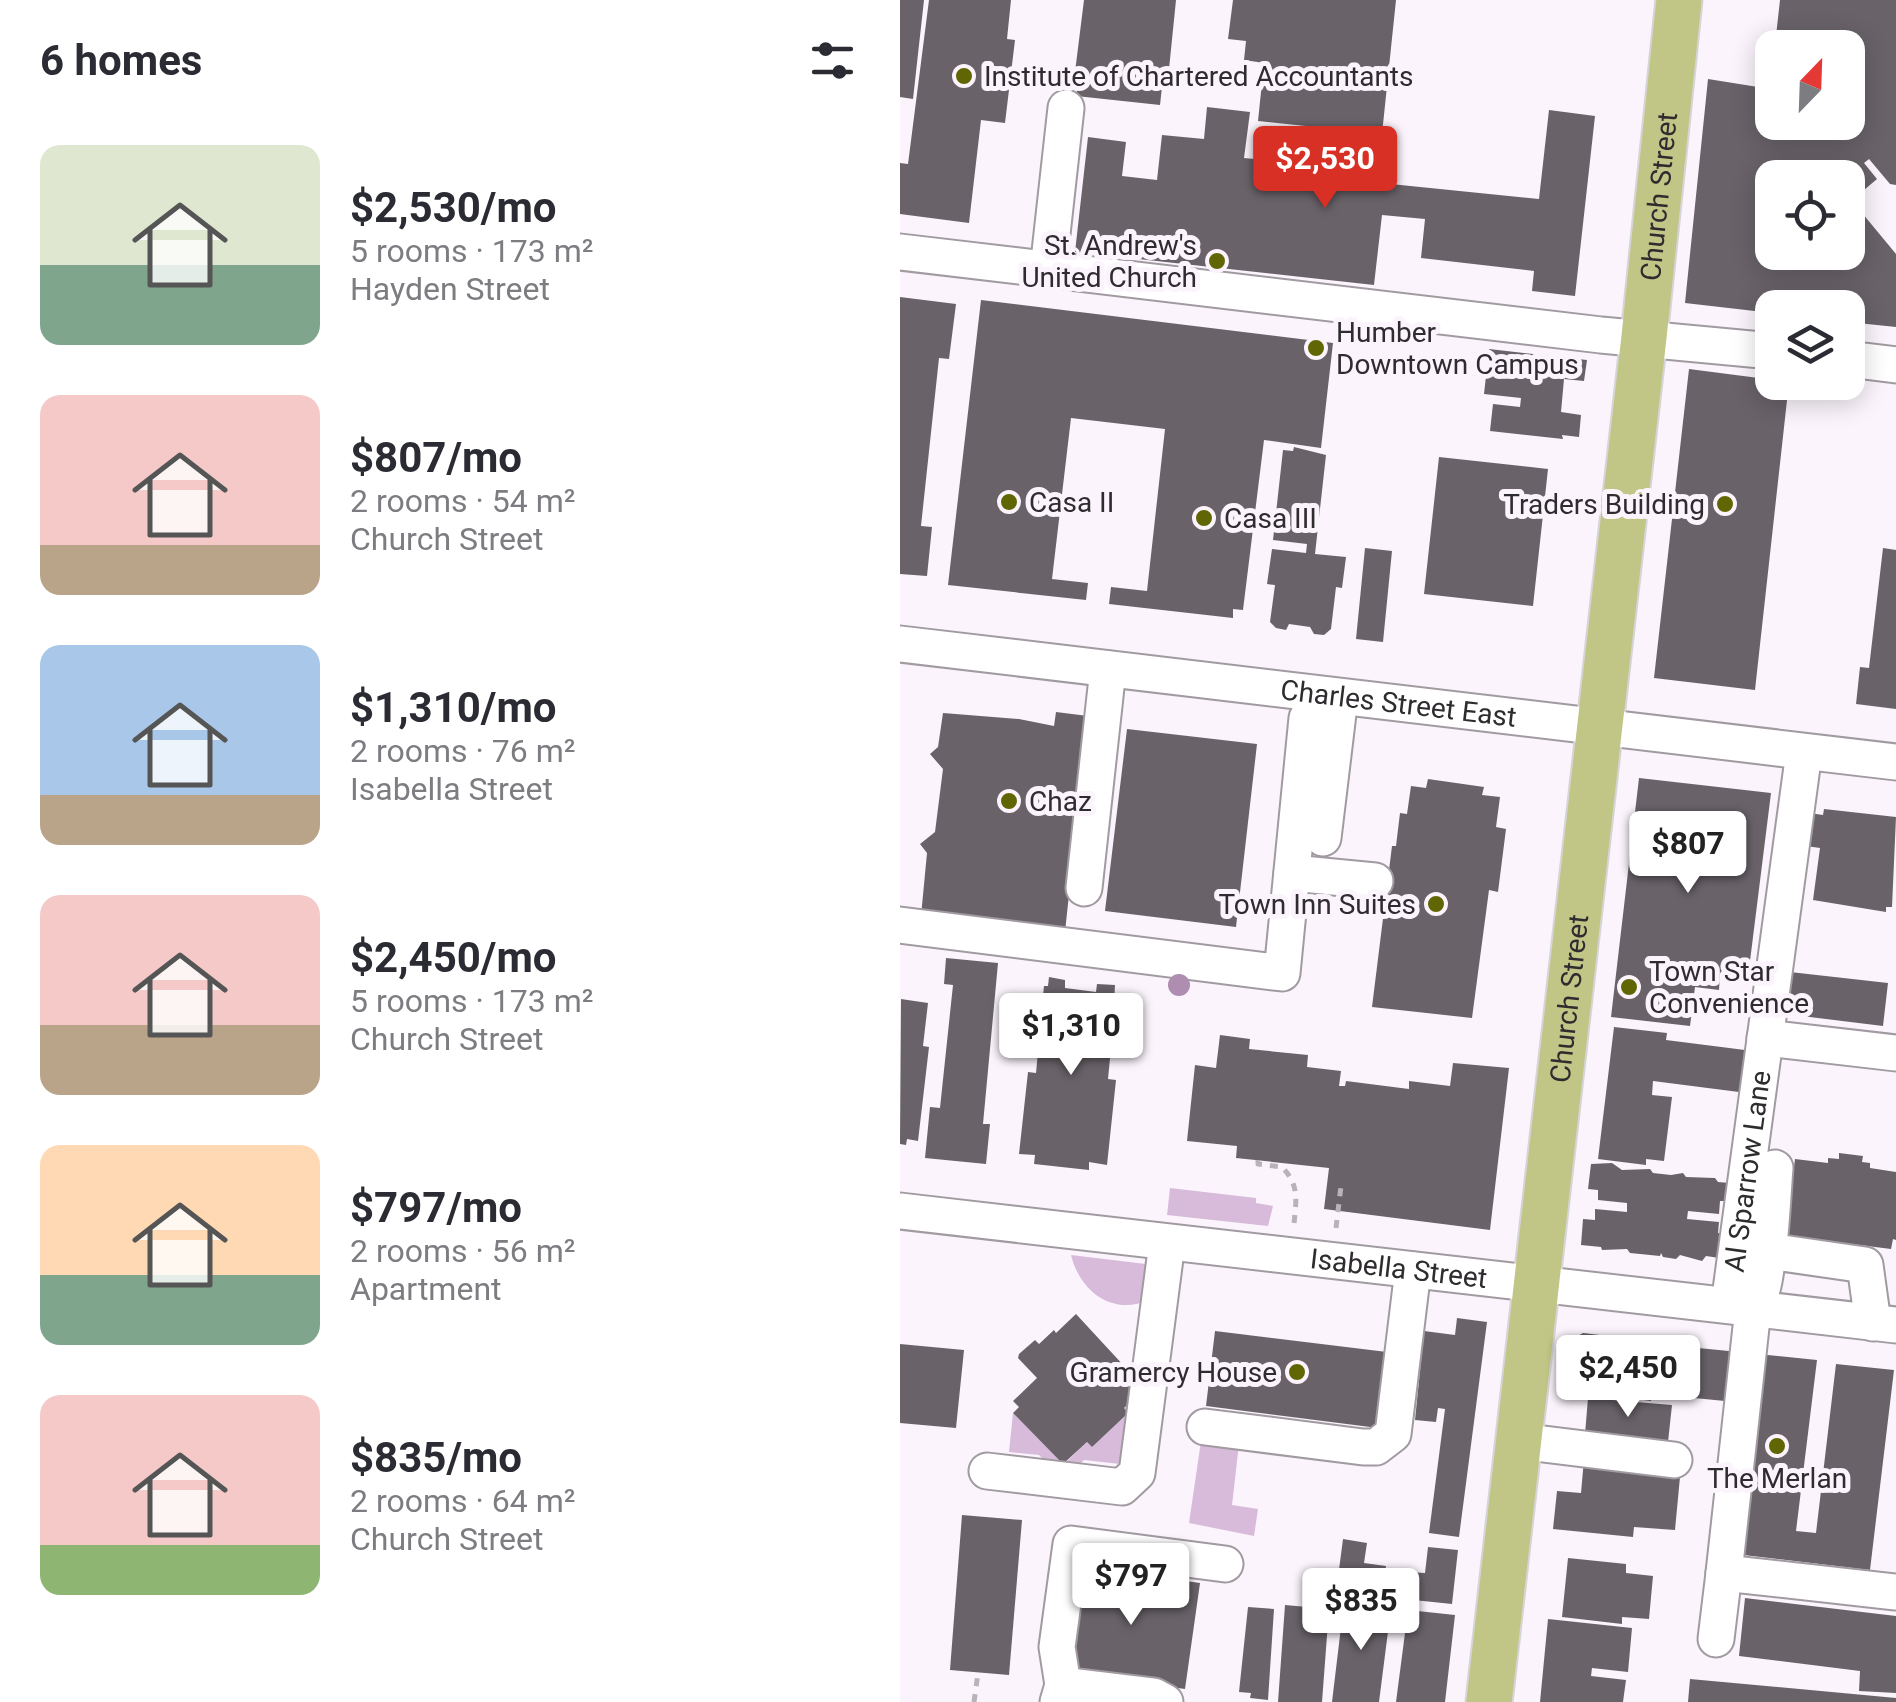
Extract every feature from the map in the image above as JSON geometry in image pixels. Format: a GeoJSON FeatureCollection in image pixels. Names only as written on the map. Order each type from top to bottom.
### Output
{"type":"FeatureCollection","features":[{"type":"Feature","properties":{"kind":"main road","name":"Church Street"},"geometry":{"type":"LineString","coordinates":[[1489,1702],[1679,0]]}},
{"type":"Feature","properties":{"kind":"street"},"geometry":{"type":"LineString","coordinates":[[1048,270],[1066,108]]}},
{"type":"Feature","properties":{"kind":"street"},"geometry":{"type":"LineString","coordinates":[[900,252],[1755,349]]}},
{"type":"Feature","properties":{"kind":"street"},"geometry":{"type":"LineString","coordinates":[[1865,361],[1896,365]]}},
{"type":"Feature","properties":{"kind":"street"},"geometry":{"type":"LineString","coordinates":[[900,644],[900,657]]}},
{"type":"Feature","properties":{"kind":"street","name":"Charles Street East"},"geometry":{"type":"LineString","coordinates":[[900,644],[1600,730],[1896,762]]}},
{"type":"Feature","properties":{"kind":"street"},"geometry":{"type":"LineString","coordinates":[[1084,888],[1108,669]]}},
{"type":"Feature","properties":{"kind":"street"},"geometry":{"type":"LineString","coordinates":[[1323,838],[1331,696]]}},
{"type":"Feature","properties":{"kind":"street"},"geometry":{"type":"LineString","coordinates":[[900,926],[1282,973],[1307,718],[1331,696]]}},
{"type":"Feature","properties":{"kind":"street","name":"Al Sparrow Lane"},"geometry":{"type":"LineString","coordinates":[[1741,1306],[1765,1038],[1804,752]]}},
{"type":"Feature","properties":{"kind":"street"},"geometry":{"type":"LineString","coordinates":[[1292,873],[1375,881]]}},
{"type":"Feature","properties":{"kind":"street","name":"Al Sparrow Lane"},"geometry":{"type":"LineString","coordinates":[[1765,1038],[1896,1053]]}},
{"type":"Feature","properties":{"kind":"street"},"geometry":{"type":"LineString","coordinates":[[1716,1639],[1724,1573],[1741,1306],[1763,1286],[1775,1168]]}},
{"type":"Feature","properties":{"kind":"street","name":"Isabella Street"},"geometry":{"type":"LineString","coordinates":[[900,1211],[1884,1324]]}},
{"type":"Feature","properties":{"kind":"street"},"geometry":{"type":"LineString","coordinates":[[986,1471],[1122,1487],[1138,1473],[1167,1242]]}},
{"type":"Feature","properties":{"kind":"street"},"geometry":{"type":"LineString","coordinates":[[1768,1251],[1865,1265],[1884,1324]]}},
{"type":"Feature","properties":{"kind":"street"},"geometry":{"type":"LineString","coordinates":[[1205,1427],[1363,1448],[1386,1442],[1393,1434],[1412,1270]]}},
{"type":"Feature","properties":{"kind":"street"},"geometry":{"type":"LineString","coordinates":[[1518,1440],[1674,1460]]}},
{"type":"Feature","properties":{"kind":"street"},"geometry":{"type":"LineString","coordinates":[[1165,1702],[1154,1696],[1050,1688],[1071,1544],[1225,1564]]}},
{"type":"Feature","properties":{"kind":"street"},"geometry":{"type":"LineString","coordinates":[[1724,1573],[1896,1592]]}},
{"type":"Feature","properties":{"kind":"path"},"geometry":{"type":"LineString","coordinates":[[1258,1160],[1258,1164],[1282,1166],[1291,1177],[1297,1191],[1294,1224],[1298,1236]]}},
{"type":"Feature","properties":{"kind":"path"},"geometry":{"type":"LineString","coordinates":[[1335,1241],[1341,1186]]}},
{"type":"Feature","properties":{"kind":"path"},"geometry":{"type":"LineString","coordinates":[[974,1702],[978,1672]]}},
{"type":"Feature","properties":{"kind":"shaded area"},"geometry":{"type":"Polygon","coordinates":[[[1170,1188],[1256,1198],[1256,1203],[1273,1206],[1268,1226],[1167,1215],[1170,1188]]]}},
{"type":"Feature","properties":{"kind":"shaded area"},"geometry":{"type":"Polygon","coordinates":[[[1071,1255],[1154,1265],[1149,1300],[1123,1305],[1100,1297],[1082,1280],[1071,1255]]]}},
{"type":"Feature","properties":{"kind":"shaded area"},"geometry":{"type":"Polygon","coordinates":[[[1129,1403],[1129,1456],[1120,1464],[1084,1460],[1073,1471],[1051,1467],[1039,1455],[1009,1452],[1013,1413],[1064,1464],[1087,1442],[1092,1447],[1129,1403]]]}},
{"type":"Feature","properties":{"kind":"shaded area"},"geometry":{"type":"Polygon","coordinates":[[[1201,1441],[1239,1444],[1232,1505],[1258,1509],[1254,1536],[1189,1523],[1201,1441]]]}},
{"type":"Feature","properties":{"kind":"building"},"geometry":{"type":"Polygon","coordinates":[[[900,0],[924,0],[913,99],[900,97],[900,0]]]}},
{"type":"Feature","properties":{"kind":"building","name":"Institute of Chartered Accountants"},"geometry":{"type":"Polygon","coordinates":[[[929,0],[1011,0],[1007,39],[1015,40],[1005,123],[981,120],[969,223],[900,214],[900,163],[908,164],[929,0]]]}},
{"type":"Feature","properties":{"kind":"building"},"geometry":{"type":"Polygon","coordinates":[[[1084,0],[1176,0],[1168,79],[1163,78],[1160,105],[1076,96],[1084,0]]]}},
{"type":"Feature","properties":{"kind":"building"},"geometry":{"type":"Polygon","coordinates":[[[1233,0],[1396,0],[1382,134],[1258,121],[1264,63],[1244,60],[1246,41],[1228,39],[1233,0]]]}},
{"type":"Feature","properties":{"kind":"building"},"geometry":{"type":"Polygon","coordinates":[[[1780,0],[1896,0],[1896,185],[1890,184],[1869,159],[1865,162],[1755,160],[1755,270],[1865,270],[1865,217],[1896,254],[1896,327],[1865,324],[1865,290],[1755,290],[1755,311],[1685,303],[1708,79],[1755,87],[1755,140],[1865,140],[1865,30],[1777,30],[1780,0]]]}},
{"type":"Feature","properties":{"kind":"building"},"geometry":{"type":"Polygon","coordinates":[[[1207,107],[1250,112],[1244,158],[1313,165],[1312,176],[1539,199],[1549,110],[1595,116],[1575,296],[1532,291],[1534,271],[1421,258],[1425,219],[1382,215],[1374,285],[1075,252],[1088,137],[1126,142],[1122,176],[1157,180],[1162,135],[1204,139],[1207,107]]]}},
{"type":"Feature","properties":{"kind":"building"},"geometry":{"type":"Polygon","coordinates":[[[1865,164],[1877,179],[1865,189],[1865,164]]]}},
{"type":"Feature","properties":{"kind":"building"},"geometry":{"type":"Polygon","coordinates":[[[900,297],[956,304],[949,359],[939,358],[921,526],[932,527],[927,576],[900,574],[900,297]]]}},
{"type":"Feature","properties":{"kind":"building"},"geometry":{"type":"Polygon","coordinates":[[[981,300],[1333,343],[1321,448],[1264,440],[1243,610],[1233,609],[1233,618],[1109,604],[1111,587],[1147,591],[1165,429],[1071,418],[1052,579],[1088,583],[1086,600],[948,585],[981,300]]]}},
{"type":"Feature","properties":{"kind":"building"},"geometry":{"type":"Polygon","coordinates":[[[1489,349],[1587,360],[1584,381],[1564,379],[1561,412],[1581,415],[1579,437],[1562,435],[1563,439],[1490,431],[1493,404],[1520,407],[1521,398],[1484,394],[1489,349]]]}},
{"type":"Feature","properties":{"kind":"building","name":"Traders Building"},"geometry":{"type":"Polygon","coordinates":[[[1689,369],[1755,378],[1755,400],[1787,400],[1755,690],[1654,678],[1689,369]]]}},
{"type":"Feature","properties":{"kind":"building"},"geometry":{"type":"Polygon","coordinates":[[[1294,447],[1326,455],[1315,554],[1346,557],[1342,588],[1336,587],[1331,629],[1324,635],[1314,634],[1310,627],[1289,624],[1286,630],[1270,622],[1275,585],[1267,584],[1272,549],[1306,553],[1307,544],[1273,540],[1283,450],[1293,451],[1294,447]]]}},
{"type":"Feature","properties":{"kind":"building"},"geometry":{"type":"Polygon","coordinates":[[[1439,457],[1548,469],[1533,606],[1424,594],[1439,457]]]}},
{"type":"Feature","properties":{"kind":"building"},"geometry":{"type":"Polygon","coordinates":[[[1365,548],[1392,551],[1383,642],[1356,639],[1365,548]]]}},
{"type":"Feature","properties":{"kind":"building"},"geometry":{"type":"Polygon","coordinates":[[[1883,548],[1896,550],[1896,709],[1856,704],[1860,667],[1869,668],[1883,548]]]}},
{"type":"Feature","properties":{"kind":"building","name":"Chaz"},"geometry":{"type":"Polygon","coordinates":[[[1056,712],[1088,716],[1065,932],[921,916],[927,853],[920,844],[935,832],[943,769],[930,754],[938,747],[943,713],[1054,726],[1056,712]]]}},
{"type":"Feature","properties":{"kind":"building"},"geometry":{"type":"Polygon","coordinates":[[[1127,729],[1257,744],[1236,927],[1105,911],[1127,729]]]}},
{"type":"Feature","properties":{"kind":"building"},"geometry":{"type":"Polygon","coordinates":[[[1639,778],[1771,793],[1748,977],[1720,975],[1719,990],[1695,987],[1690,1026],[1611,1017],[1639,778]]]}},
{"type":"Feature","properties":{"kind":"building","name":"Town Inn Suites"},"geometry":{"type":"Polygon","coordinates":[[[1428,779],[1484,787],[1482,795],[1500,797],[1496,827],[1506,829],[1498,892],[1489,890],[1472,1018],[1372,1007],[1392,846],[1396,846],[1400,813],[1407,814],[1411,786],[1426,788],[1428,779]]]}},
{"type":"Feature","properties":{"kind":"building"},"geometry":{"type":"Polygon","coordinates":[[[1824,809],[1896,817],[1892,907],[1886,907],[1886,912],[1813,900],[1820,848],[1806,846],[1809,813],[1823,815],[1824,809]]]}},
{"type":"Feature","properties":{"kind":"building"},"geometry":{"type":"Polygon","coordinates":[[[946,958],[998,963],[983,1124],[990,1124],[986,1164],[925,1158],[930,1107],[940,1108],[953,985],[944,984],[946,958]]]}},
{"type":"Feature","properties":{"kind":"building"},"geometry":{"type":"Polygon","coordinates":[[[1781,971],[1888,983],[1883,1026],[1777,1013],[1781,971]]]}},
{"type":"Feature","properties":{"kind":"building"},"geometry":{"type":"Polygon","coordinates":[[[1049,977],[1065,980],[1065,988],[1096,992],[1097,984],[1115,985],[1113,1023],[1121,1024],[1118,1049],[1111,1048],[1108,1079],[1116,1080],[1107,1165],[1089,1162],[1089,1170],[1034,1164],[1035,1155],[1019,1154],[1028,1072],[1036,1073],[1039,1041],[1032,1040],[1034,1016],[1041,1016],[1044,986],[1048,986],[1049,977]]]}},
{"type":"Feature","properties":{"kind":"building"},"geometry":{"type":"Polygon","coordinates":[[[901,999],[928,1003],[923,1046],[929,1047],[918,1141],[907,1139],[906,1145],[900,1144],[901,999]]]}},
{"type":"Feature","properties":{"kind":"building"},"geometry":{"type":"Polygon","coordinates":[[[1614,1027],[1667,1033],[1666,1040],[1745,1050],[1739,1092],[1653,1081],[1652,1095],[1672,1097],[1664,1161],[1646,1159],[1646,1165],[1598,1159],[1614,1027]]]}},
{"type":"Feature","properties":{"kind":"building"},"geometry":{"type":"Polygon","coordinates":[[[1220,1035],[1250,1039],[1249,1049],[1308,1055],[1307,1067],[1341,1071],[1339,1086],[1345,1086],[1346,1081],[1409,1089],[1409,1081],[1450,1086],[1453,1063],[1509,1068],[1490,1230],[1324,1209],[1329,1168],[1236,1158],[1237,1146],[1187,1141],[1195,1065],[1216,1068],[1220,1035]]]}},
{"type":"Feature","properties":{"kind":"building"},"geometry":{"type":"Polygon","coordinates":[[[1839,1153],[1863,1156],[1862,1162],[1870,1163],[1870,1168],[1896,1172],[1896,1240],[1893,1239],[1891,1249],[1788,1236],[1789,1227],[1779,1226],[1787,1166],[1794,1167],[1795,1159],[1828,1163],[1828,1158],[1839,1159],[1839,1153]]]}},
{"type":"Feature","properties":{"kind":"building"},"geometry":{"type":"Polygon","coordinates":[[[1612,1163],[1622,1170],[1650,1169],[1653,1173],[1683,1173],[1686,1177],[1730,1183],[1728,1201],[1720,1201],[1719,1214],[1688,1211],[1687,1219],[1719,1222],[1718,1233],[1729,1234],[1726,1259],[1706,1256],[1702,1261],[1680,1255],[1676,1259],[1661,1253],[1630,1253],[1627,1249],[1602,1250],[1581,1245],[1583,1219],[1595,1220],[1595,1209],[1627,1212],[1627,1203],[1598,1200],[1598,1190],[1588,1189],[1591,1164],[1612,1163]]]}},
{"type":"Feature","properties":{"kind":"building"},"geometry":{"type":"Polygon","coordinates":[[[1076,1314],[1125,1367],[1118,1373],[1130,1386],[1129,1403],[1124,1408],[1128,1413],[1092,1447],[1087,1442],[1063,1464],[1013,1413],[1019,1407],[1013,1401],[1037,1378],[1018,1358],[1019,1354],[1035,1340],[1039,1344],[1054,1330],[1056,1333],[1076,1314]]]}},
{"type":"Feature","properties":{"kind":"building"},"geometry":{"type":"Polygon","coordinates":[[[1457,1318],[1487,1322],[1459,1537],[1429,1533],[1445,1409],[1438,1408],[1436,1422],[1415,1420],[1424,1331],[1455,1335],[1457,1318]]]}},
{"type":"Feature","properties":{"kind":"building","name":"Gramercy House"},"geometry":{"type":"Polygon","coordinates":[[[1215,1331],[1387,1352],[1378,1428],[1206,1406],[1215,1331]]]}},
{"type":"Feature","properties":{"kind":"building"},"geometry":{"type":"Polygon","coordinates":[[[1583,1333],[1658,1342],[1651,1401],[1569,1390],[1576,1337],[1583,1333]]]}},
{"type":"Feature","properties":{"kind":"building"},"geometry":{"type":"Polygon","coordinates":[[[900,1344],[964,1350],[956,1428],[900,1423],[900,1344]]]}},
{"type":"Feature","properties":{"kind":"building"},"geometry":{"type":"Polygon","coordinates":[[[1688,1347],[1739,1352],[1735,1402],[1684,1397],[1688,1347]]]}},
{"type":"Feature","properties":{"kind":"building"},"geometry":{"type":"Polygon","coordinates":[[[1758,1354],[1817,1360],[1796,1531],[1816,1533],[1836,1364],[1894,1370],[1870,1570],[1735,1554],[1758,1354]]]}},
{"type":"Feature","properties":{"kind":"building"},"geometry":{"type":"Polygon","coordinates":[[[1588,1398],[1672,1405],[1668,1442],[1585,1434],[1588,1398]]]}},
{"type":"Feature","properties":{"kind":"building"},"geometry":{"type":"Polygon","coordinates":[[[1584,1459],[1638,1473],[1680,1477],[1675,1530],[1634,1527],[1633,1537],[1553,1529],[1557,1491],[1581,1493],[1584,1459]]]}},
{"type":"Feature","properties":{"kind":"building"},"geometry":{"type":"Polygon","coordinates":[[[962,1515],[1022,1520],[1009,1675],[950,1670],[962,1515]]]}},
{"type":"Feature","properties":{"kind":"building"},"geometry":{"type":"Polygon","coordinates":[[[1343,1539],[1367,1543],[1364,1563],[1386,1566],[1383,1591],[1337,1585],[1343,1539]]]}},
{"type":"Feature","properties":{"kind":"building"},"geometry":{"type":"Polygon","coordinates":[[[1428,1547],[1458,1550],[1452,1604],[1404,1599],[1407,1572],[1425,1573],[1428,1547]]]}},
{"type":"Feature","properties":{"kind":"building"},"geometry":{"type":"Polygon","coordinates":[[[1568,1558],[1626,1564],[1626,1573],[1653,1576],[1649,1619],[1622,1617],[1622,1624],[1562,1617],[1568,1558]]]}},
{"type":"Feature","properties":{"kind":"building"},"geometry":{"type":"Polygon","coordinates":[[[1077,1566],[1200,1583],[1185,1689],[1062,1672],[1077,1566]]]}},
{"type":"Feature","properties":{"kind":"building"},"geometry":{"type":"Polygon","coordinates":[[[1745,1598],[1896,1616],[1896,1693],[1859,1691],[1860,1671],[1739,1656],[1745,1598]]]}},
{"type":"Feature","properties":{"kind":"building"},"geometry":{"type":"Polygon","coordinates":[[[1344,1602],[1391,1608],[1379,1702],[1332,1702],[1344,1602]]]}},
{"type":"Feature","properties":{"kind":"building"},"geometry":{"type":"Polygon","coordinates":[[[1285,1605],[1329,1609],[1322,1702],[1278,1702],[1285,1605]]]}},
{"type":"Feature","properties":{"kind":"building"},"geometry":{"type":"Polygon","coordinates":[[[1248,1607],[1274,1609],[1268,1700],[1239,1692],[1248,1607]]]}},
{"type":"Feature","properties":{"kind":"building"},"geometry":{"type":"Polygon","coordinates":[[[1408,1610],[1455,1615],[1445,1702],[1396,1702],[1408,1610]]]}},
{"type":"Feature","properties":{"kind":"building"},"geometry":{"type":"Polygon","coordinates":[[[1548,1619],[1632,1628],[1628,1672],[1592,1668],[1591,1676],[1626,1680],[1623,1702],[1540,1702],[1548,1619]]]}},
{"type":"Feature","properties":{"kind":"building"},"geometry":{"type":"Polygon","coordinates":[[[1690,1679],[1896,1698],[1896,1702],[1688,1702],[1690,1679]]]}},
{"type":"Feature","properties":{"kind":"place","name":"Institute of Chartered Accountants"},"geometry":{"type":"Point","coordinates":[964,76]}},
{"type":"Feature","properties":{"kind":"place","name":"St. Andrew's United Church"},"geometry":{"type":"Point","coordinates":[1217,261]}},
{"type":"Feature","properties":{"kind":"place","name":"Humber Downtown Campus"},"geometry":{"type":"Point","coordinates":[1316,348]}},
{"type":"Feature","properties":{"kind":"place","name":"Casa II"},"geometry":{"type":"Point","coordinates":[1009,502]}},
{"type":"Feature","properties":{"kind":"place","name":"Traders Building"},"geometry":{"type":"Point","coordinates":[1725,504]}},
{"type":"Feature","properties":{"kind":"place","name":"Casa III"},"geometry":{"type":"Point","coordinates":[1204,518]}},
{"type":"Feature","properties":{"kind":"place","name":"Chaz"},"geometry":{"type":"Point","coordinates":[1009,801]}},
{"type":"Feature","properties":{"kind":"place","name":"Town Inn Suites"},"geometry":{"type":"Point","coordinates":[1436,904]}},
{"type":"Feature","properties":{"kind":"place","name":"Town Star Convenience"},"geometry":{"type":"Point","coordinates":[1629,987]}},
{"type":"Feature","properties":{"kind":"place","name":"Gramercy House"},"geometry":{"type":"Point","coordinates":[1297,1372]}},
{"type":"Feature","properties":{"kind":"place","name":"The Merlan"},"geometry":{"type":"Point","coordinates":[1777,1446]}}]}
